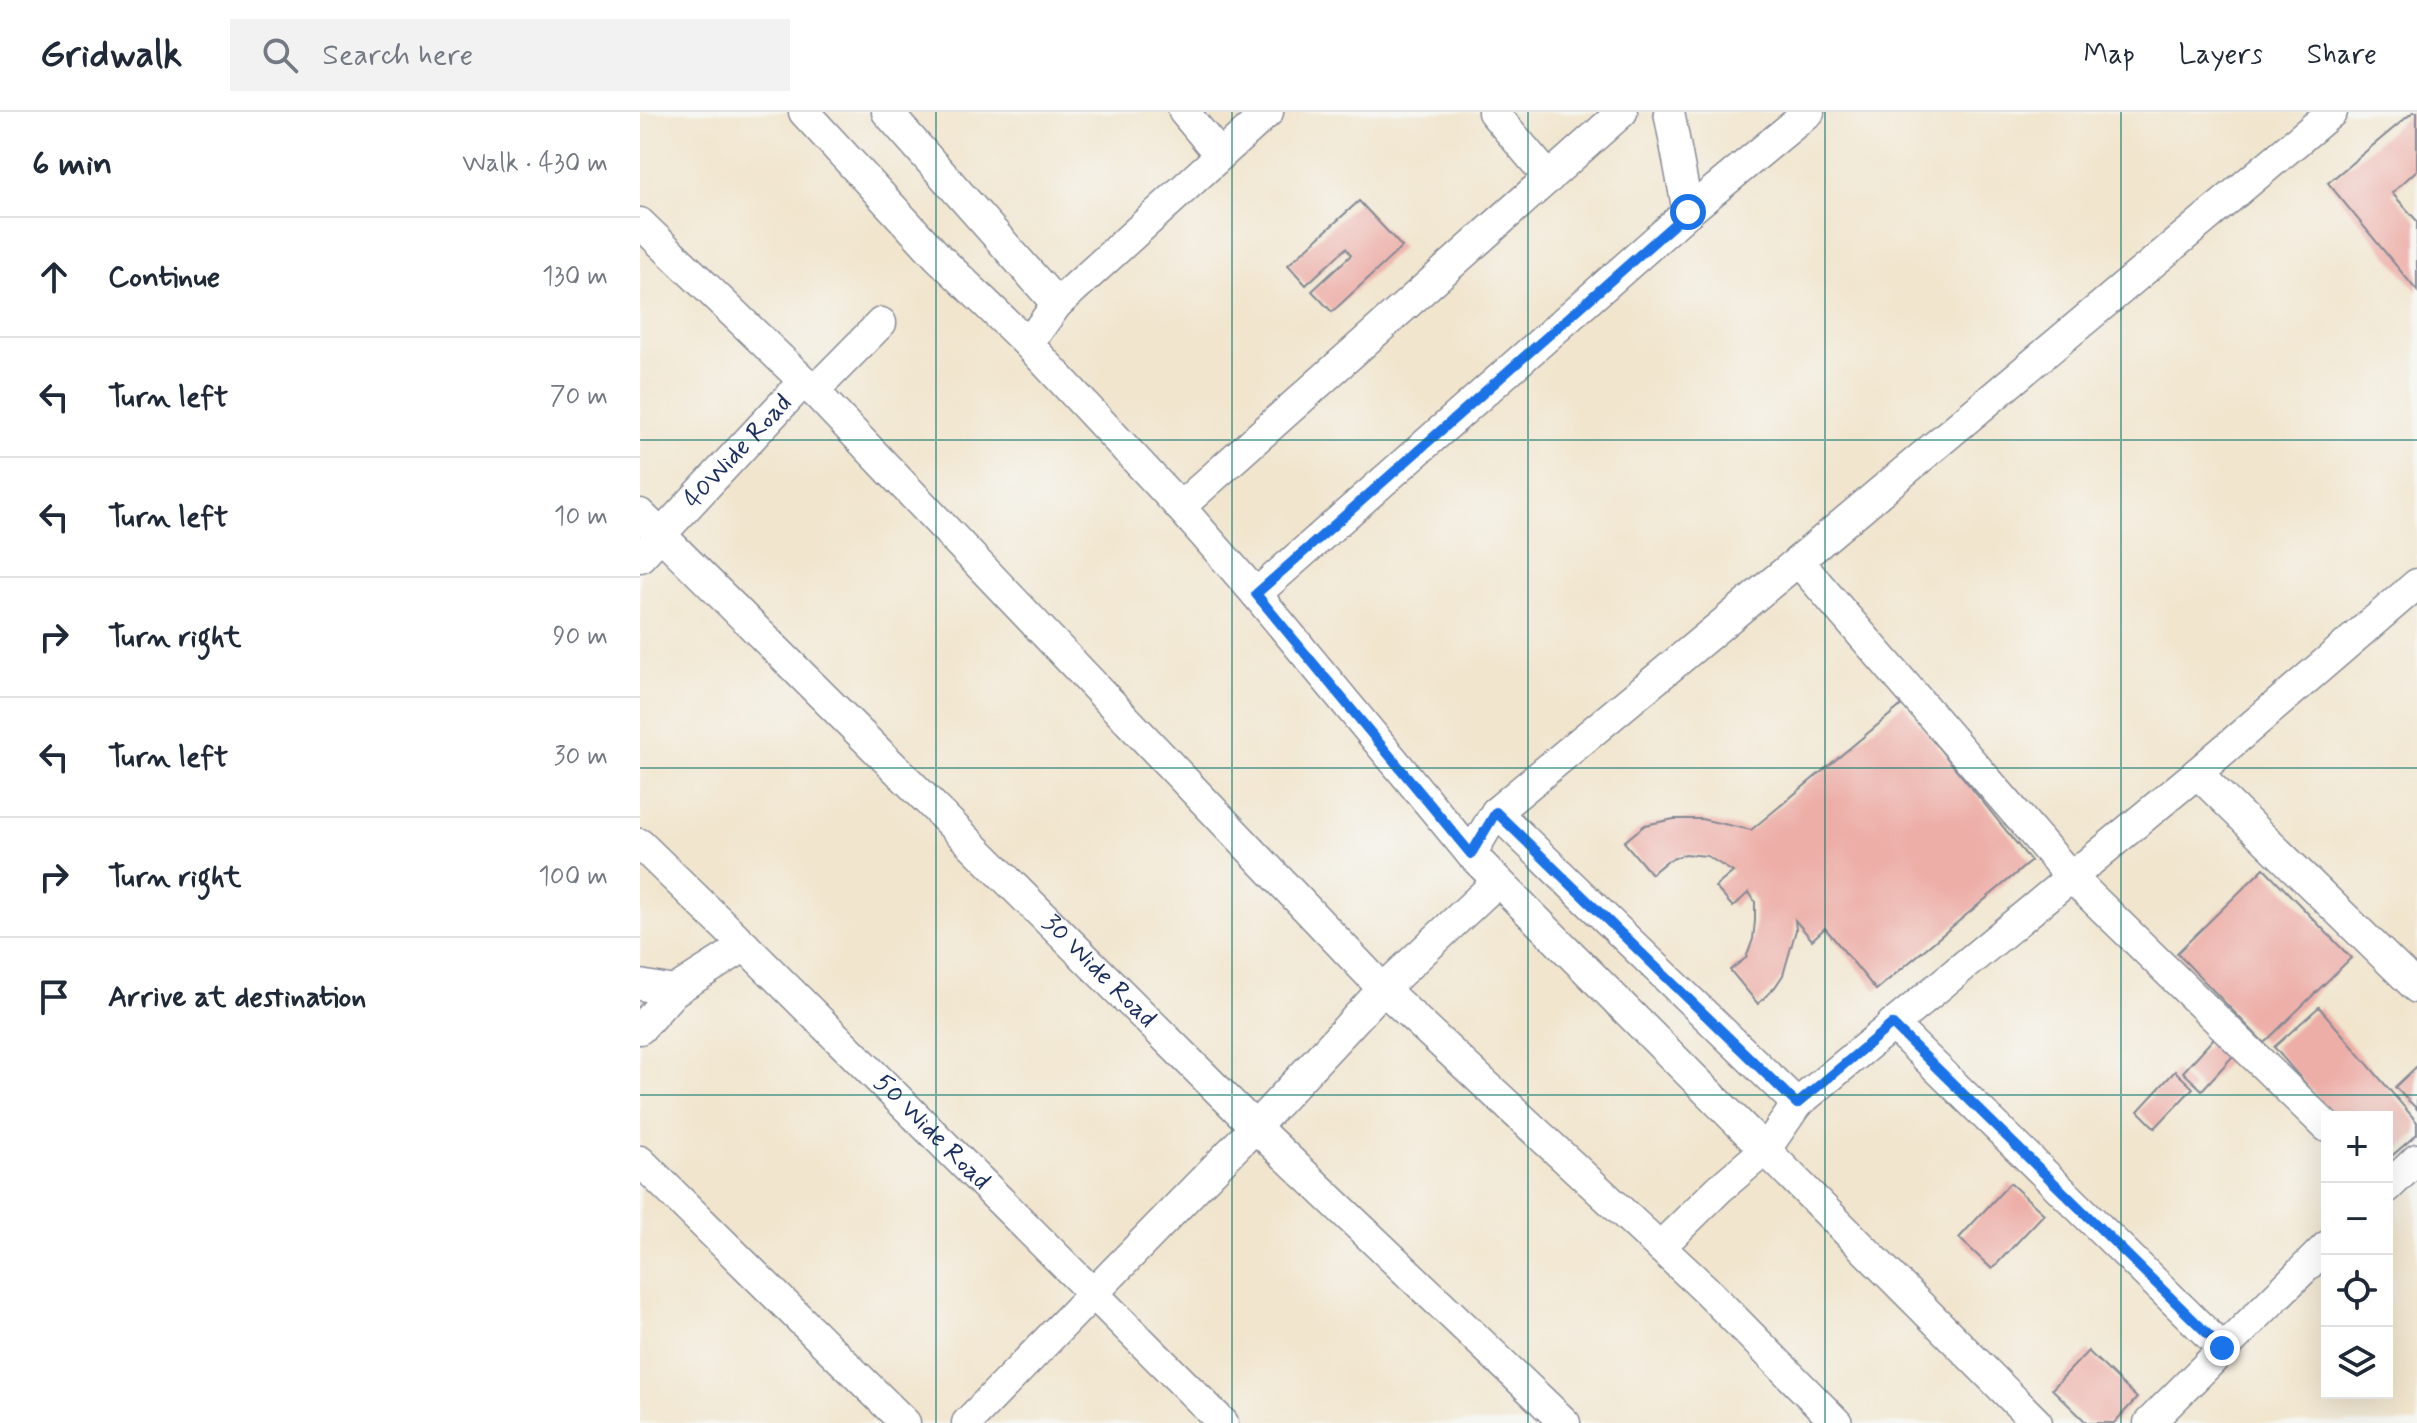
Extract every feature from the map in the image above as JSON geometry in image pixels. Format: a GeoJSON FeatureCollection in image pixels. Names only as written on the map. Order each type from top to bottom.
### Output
{"type":"FeatureCollection","features":[{"type":"Feature","properties":{"kind":"street"},"geometry":{"type":"LineString","coordinates":[[804,112],[938,257],[1028,344],[1180,507],[1497,882],[2037,1423]]}},
{"type":"Feature","properties":{"kind":"street"},"geometry":{"type":"LineString","coordinates":[[887,112],[1057,304]]}},
{"type":"Feature","properties":{"kind":"street"},"geometry":{"type":"LineString","coordinates":[[1184,112],[1219,154]]}},
{"type":"Feature","properties":{"kind":"street"},"geometry":{"type":"LineString","coordinates":[[1028,344],[1057,304],[1268,112]]}},
{"type":"Feature","properties":{"kind":"street"},"geometry":{"type":"LineString","coordinates":[[1493,112],[1549,178]]}},
{"type":"Feature","properties":{"kind":"street"},"geometry":{"type":"LineString","coordinates":[[1180,507],[1622,112]]}},
{"type":"Feature","properties":{"kind":"street"},"geometry":{"type":"LineString","coordinates":[[1669,112],[1688,212]]}},
{"type":"Feature","properties":{"kind":"street"},"geometry":{"type":"LineString","coordinates":[[1256,594],[1688,212],[1809,112]]}},
{"type":"Feature","properties":{"kind":"street"},"geometry":{"type":"LineString","coordinates":[[1471,854],[1496,812],[2332,112]]}},
{"type":"Feature","properties":{"kind":"street"},"geometry":{"type":"LineString","coordinates":[[640,223],[809,386],[1383,989],[1705,1289],[1837,1423]]}},
{"type":"Feature","properties":{"kind":"street","name":"40Wide Road"},"geometry":{"type":"LineString","coordinates":[[640,557],[651,524],[881,323]]}},
{"type":"Feature","properties":{"kind":"street","name":"30 Wide Road"},"geometry":{"type":"LineString","coordinates":[[651,524],[1255,1127],[1565,1423]]}},
{"type":"Feature","properties":{"kind":"street"},"geometry":{"type":"LineString","coordinates":[[1798,561],[2071,877],[2321,1121]]}},
{"type":"Feature","properties":{"kind":"street"},"geometry":{"type":"LineString","coordinates":[[1660,1247],[1719,1189],[1766,1149],[1797,1104],[2197,773],[2417,584]]}},
{"type":"Feature","properties":{"kind":"street"},"geometry":{"type":"LineString","coordinates":[[2197,773],[2412,976]]}},
{"type":"Feature","properties":{"kind":"street"},"geometry":{"type":"LineString","coordinates":[[1496,812],[1797,1104]]}},
{"type":"Feature","properties":{"kind":"street","name":"50 Wide Road"},"geometry":{"type":"LineString","coordinates":[[640,844],[1223,1423]]}},
{"type":"Feature","properties":{"kind":"street"},"geometry":{"type":"LineString","coordinates":[[967,1423],[1255,1127],[1383,989],[1497,882]]}},
{"type":"Feature","properties":{"kind":"street"},"geometry":{"type":"LineString","coordinates":[[640,1029],[674,991],[745,946]]}},
{"type":"Feature","properties":{"kind":"street"},"geometry":{"type":"LineString","coordinates":[[640,985],[674,991]]}},
{"type":"Feature","properties":{"kind":"street"},"geometry":{"type":"LineString","coordinates":[[1892,1024],[2222,1348]]}},
{"type":"Feature","properties":{"kind":"street"},"geometry":{"type":"LineString","coordinates":[[2390,1183],[2417,1159]]}},
{"type":"Feature","properties":{"kind":"street"},"geometry":{"type":"LineString","coordinates":[[640,1161],[905,1423]]}},
{"type":"Feature","properties":{"kind":"street"},"geometry":{"type":"LineString","coordinates":[[2149,1423],[2321,1252]]}},
{"type":"Feature","properties":{"kind":"building"},"geometry":{"type":"Polygon","coordinates":[[[2413,112],[2417,112],[2417,170],[2392,193],[2417,221],[2417,291],[2328,183],[2413,112]]]}},
{"type":"Feature","properties":{"kind":"building"},"geometry":{"type":"Polygon","coordinates":[[[1359,201],[1402,247],[1332,312],[1312,291],[1351,255],[1346,248],[1306,285],[1288,265],[1359,201]]]}},
{"type":"Feature","properties":{"kind":"building"},"geometry":{"type":"Polygon","coordinates":[[[1903,704],[2031,861],[1876,990],[1825,928],[1812,940],[1795,920],[1796,930],[1783,975],[1758,1004],[1730,970],[1746,958],[1755,921],[1755,902],[1749,892],[1733,907],[1715,887],[1733,872],[1707,856],[1685,854],[1667,861],[1651,874],[1624,842],[1645,825],[1674,819],[1701,819],[1751,830],[1903,704]]]}},
{"type":"Feature","properties":{"kind":"building"},"geometry":{"type":"Polygon","coordinates":[[[2264,868],[2351,958],[2264,1043],[2177,953],[2264,868]]]}},
{"type":"Feature","properties":{"kind":"building"},"geometry":{"type":"Polygon","coordinates":[[[2319,1007],[2417,1122],[2417,1134],[2393,1155],[2393,1111],[2329,1111],[2274,1047],[2319,1007]]]}},
{"type":"Feature","properties":{"kind":"building"},"geometry":{"type":"Polygon","coordinates":[[[2214,1038],[2233,1056],[2202,1090],[2183,1072],[2214,1038]]]}},
{"type":"Feature","properties":{"kind":"building"},"geometry":{"type":"Polygon","coordinates":[[[2417,1066],[2417,1109],[2395,1087],[2417,1066]]]}},
{"type":"Feature","properties":{"kind":"building"},"geometry":{"type":"Polygon","coordinates":[[[2175,1071],[2193,1088],[2155,1128],[2138,1111],[2175,1071]]]}},
{"type":"Feature","properties":{"kind":"building"},"geometry":{"type":"Polygon","coordinates":[[[2010,1183],[2044,1214],[1992,1269],[1959,1238],[2010,1183]]]}},
{"type":"Feature","properties":{"kind":"building"},"geometry":{"type":"Polygon","coordinates":[[[2088,1351],[2137,1398],[2114,1423],[2087,1423],[2052,1389],[2088,1351]]]}},
{"type":"Feature","properties":{"kind":"route"},"geometry":{"type":"LineString","coordinates":[[1688,212],[1256,594],[1471,854],[1496,812],[1797,1104],[1892,1024],[2222,1348]]}}]}
